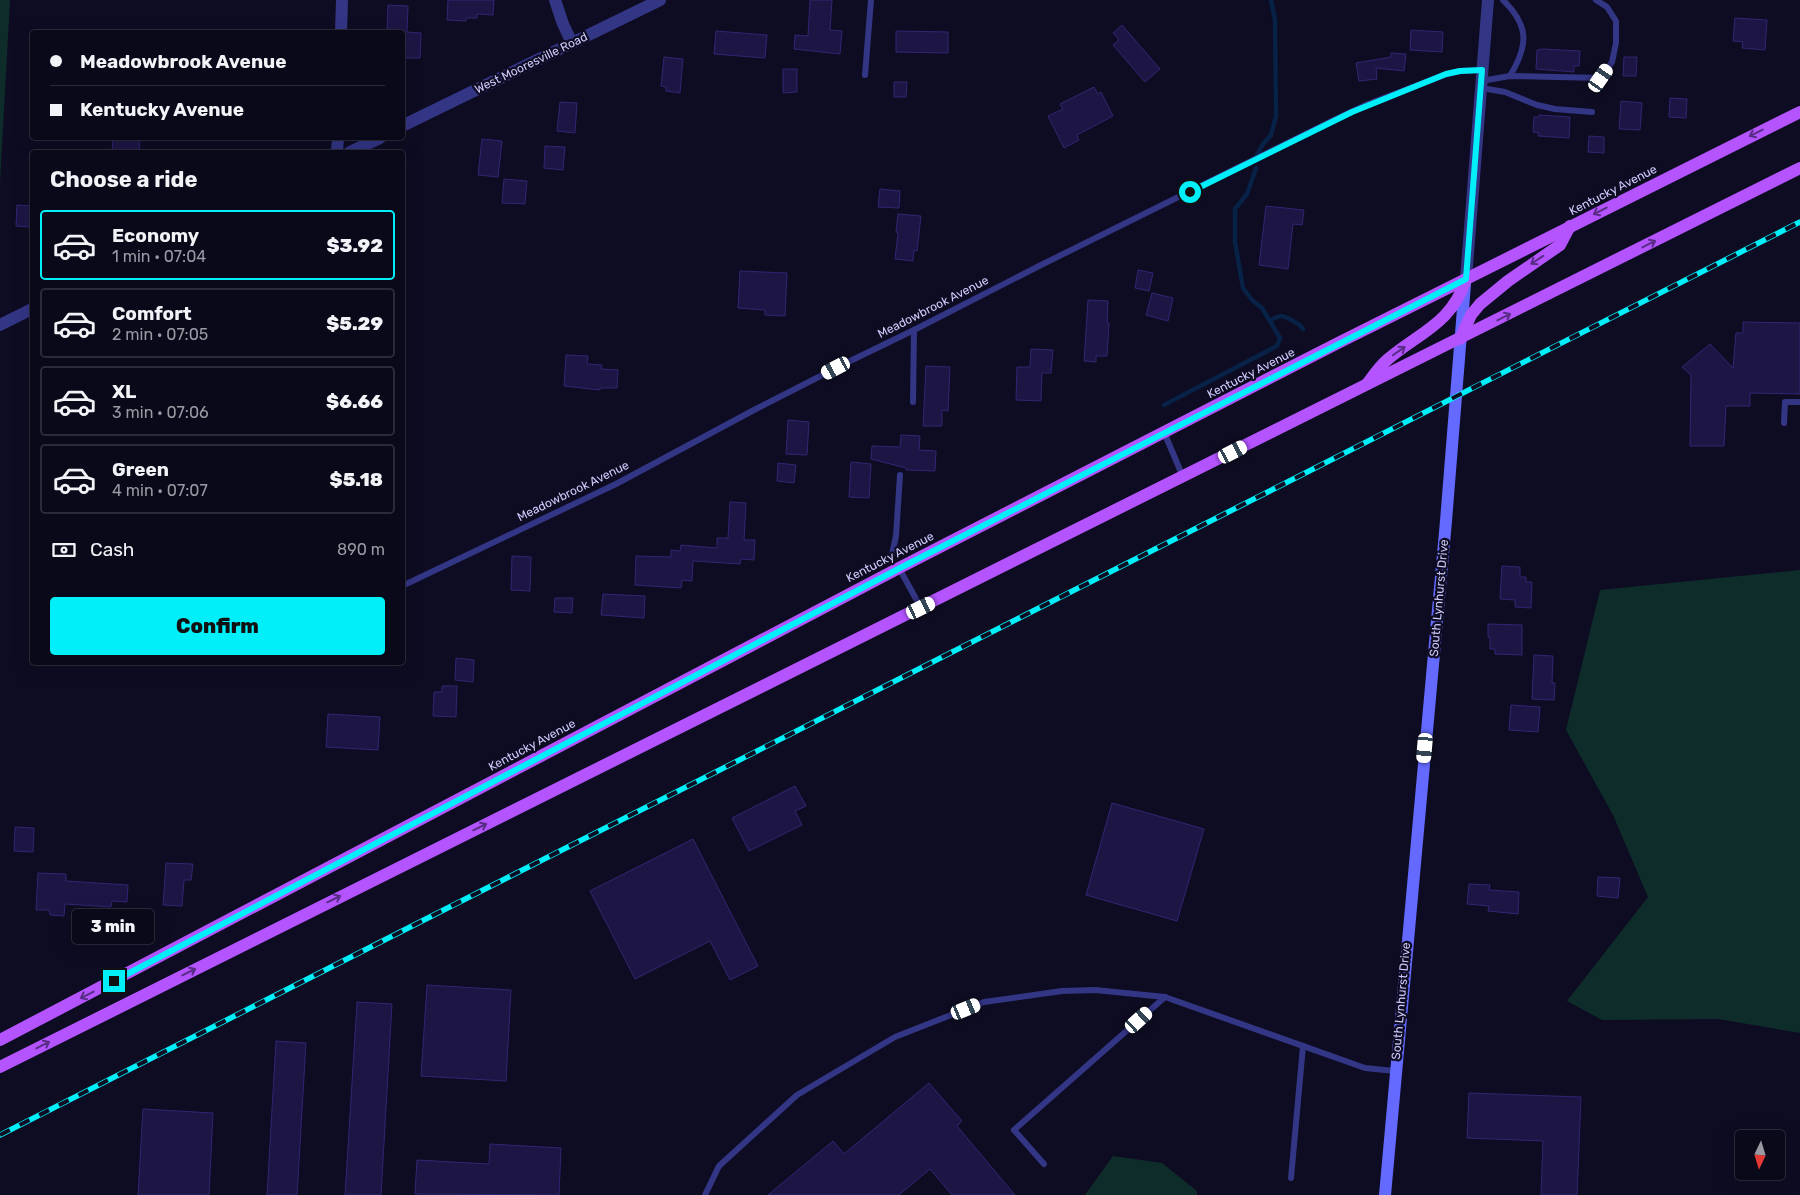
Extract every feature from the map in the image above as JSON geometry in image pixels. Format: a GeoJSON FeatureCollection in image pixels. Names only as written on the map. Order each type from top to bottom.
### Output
{"type":"FeatureCollection","features":[{"type":"Feature","properties":{"kind":"main road","name":"Kentucky Avenue"},"geometry":{"type":"LineString","coordinates":[[0,1040],[900,568],[1570,226],[1800,112]]}},
{"type":"Feature","properties":{"kind":"main road"},"geometry":{"type":"LineString","coordinates":[[0,1067],[1800,168]]}},
{"type":"Feature","properties":{"kind":"main road"},"geometry":{"type":"LineString","coordinates":[[1460,339],[1471,315],[1480,304],[1502,285],[1560,245],[1570,226]]}},
{"type":"Feature","properties":{"kind":"main road","name":"South Lynhurst Drive"},"geometry":{"type":"LineString","coordinates":[[1385,1195],[1466,279]]}},
{"type":"Feature","properties":{"kind":"main road"},"geometry":{"type":"LineString","coordinates":[[1366,386],[1388,359],[1422,336],[1442,318],[1458,297],[1466,279]]}},
{"type":"Feature","properties":{"kind":"street"},"geometry":{"type":"LineString","coordinates":[[341,30],[342,0]]}},
{"type":"Feature","properties":{"kind":"street"},"geometry":{"type":"LineString","coordinates":[[556,0],[563,24],[572,43]]}},
{"type":"Feature","properties":{"kind":"street","name":"West Mooresville Road"},"geometry":{"type":"LineString","coordinates":[[405,125],[660,0]]}},
{"type":"Feature","properties":{"kind":"street","name":"South Lynhurst Drive"},"geometry":{"type":"LineString","coordinates":[[1466,279],[1488,0]]}},
{"type":"Feature","properties":{"kind":"street"},"geometry":{"type":"LineString","coordinates":[[354,150],[376,140]]}},
{"type":"Feature","properties":{"kind":"street"},"geometry":{"type":"LineString","coordinates":[[0,325],[30,310]]}},
{"type":"Feature","properties":{"kind":"lane"},"geometry":{"type":"LineString","coordinates":[[865,75],[871,0]]}},
{"type":"Feature","properties":{"kind":"lane"},"geometry":{"type":"LineString","coordinates":[[1503,0],[1520,20],[1523,33],[1523,47],[1519,61],[1510,76]]}},
{"type":"Feature","properties":{"kind":"lane"},"geometry":{"type":"LineString","coordinates":[[1481,80],[1510,76],[1601,78],[1612,62],[1616,43],[1616,21],[1607,7],[1596,0]]}},
{"type":"Feature","properties":{"kind":"lane","name":"Meadowbrook Avenue"},"geometry":{"type":"LineString","coordinates":[[405,585],[616,484],[846,362],[1352,112],[1446,74],[1460,71],[1481,80]]}},
{"type":"Feature","properties":{"kind":"lane"},"geometry":{"type":"LineString","coordinates":[[1481,80],[1529,102],[1546,107],[1592,112]]}},
{"type":"Feature","properties":{"kind":"lane"},"geometry":{"type":"LineString","coordinates":[[913,402],[914,330]]}},
{"type":"Feature","properties":{"kind":"lane"},"geometry":{"type":"LineString","coordinates":[[1784,423],[1785,402],[1800,402]]}},
{"type":"Feature","properties":{"kind":"lane"},"geometry":{"type":"LineString","coordinates":[[1164,432],[1183,477]]}},
{"type":"Feature","properties":{"kind":"lane"},"geometry":{"type":"LineString","coordinates":[[892,554],[896,536],[900,475]]}},
{"type":"Feature","properties":{"kind":"lane"},"geometry":{"type":"LineString","coordinates":[[900,568],[921,608]]}},
{"type":"Feature","properties":{"kind":"lane"},"geometry":{"type":"LineString","coordinates":[[705,1195],[719,1166],[797,1095],[895,1037],[984,1002],[1062,990],[1095,990],[1165,997],[1365,1068],[1395,1071]]}},
{"type":"Feature","properties":{"kind":"lane"},"geometry":{"type":"LineString","coordinates":[[1044,1164],[1014,1130],[1165,997]]}},
{"type":"Feature","properties":{"kind":"lane"},"geometry":{"type":"LineString","coordinates":[[1291,1178],[1303,1046]]}},
{"type":"Feature","properties":{"kind":"green space"},"geometry":{"type":"Polygon","coordinates":[[[0,0],[10,0],[0,183],[0,0]]]}},
{"type":"Feature","properties":{"kind":"green space"},"geometry":{"type":"Polygon","coordinates":[[[1800,570],[1800,1033],[1718,1019],[1602,1020],[1567,1001],[1648,897],[1613,815],[1566,730],[1600,590],[1800,570]]]}},
{"type":"Feature","properties":{"kind":"green space"},"geometry":{"type":"Polygon","coordinates":[[[1113,1156],[1162,1163],[1197,1191],[1197,1195],[1085,1195],[1113,1156]]]}},
{"type":"Feature","properties":{"kind":"building"},"geometry":{"type":"Polygon","coordinates":[[[448,0],[494,0],[493,15],[477,14],[477,18],[466,18],[466,21],[447,20],[448,0]]]}},
{"type":"Feature","properties":{"kind":"building"},"geometry":{"type":"Polygon","coordinates":[[[810,0],[832,0],[830,30],[842,31],[840,54],[794,49],[795,35],[808,36],[810,0]]]}},
{"type":"Feature","properties":{"kind":"building"},"geometry":{"type":"Polygon","coordinates":[[[388,5],[408,6],[407,32],[421,33],[420,58],[405,58],[405,30],[387,30],[388,5]]]}},
{"type":"Feature","properties":{"kind":"building"},"geometry":{"type":"Polygon","coordinates":[[[1735,18],[1767,20],[1765,50],[1742,48],[1743,42],[1733,41],[1735,18]]]}},
{"type":"Feature","properties":{"kind":"building"},"geometry":{"type":"Polygon","coordinates":[[[1122,25],[1160,69],[1145,82],[1113,45],[1119,40],[1113,33],[1122,25]]]}},
{"type":"Feature","properties":{"kind":"building"},"geometry":{"type":"Polygon","coordinates":[[[1411,30],[1443,32],[1442,52],[1410,50],[1411,30]]]}},
{"type":"Feature","properties":{"kind":"building"},"geometry":{"type":"Polygon","coordinates":[[[716,31],[767,35],[765,58],[714,54],[716,31]]]}},
{"type":"Feature","properties":{"kind":"building"},"geometry":{"type":"Polygon","coordinates":[[[896,31],[948,32],[948,53],[896,52],[896,31]]]}},
{"type":"Feature","properties":{"kind":"building"},"geometry":{"type":"Polygon","coordinates":[[[1537,50],[1580,51],[1579,66],[1574,66],[1574,72],[1536,69],[1537,50]]]}},
{"type":"Feature","properties":{"kind":"building"},"geometry":{"type":"Polygon","coordinates":[[[1391,53],[1406,54],[1404,71],[1376,68],[1377,79],[1359,81],[1356,63],[1391,57],[1391,53]]]}},
{"type":"Feature","properties":{"kind":"building"},"geometry":{"type":"Polygon","coordinates":[[[664,57],[683,59],[680,93],[666,91],[666,87],[661,86],[664,57]]]}},
{"type":"Feature","properties":{"kind":"building"},"geometry":{"type":"Polygon","coordinates":[[[1624,57],[1637,57],[1636,76],[1623,76],[1624,57]]]}},
{"type":"Feature","properties":{"kind":"building"},"geometry":{"type":"Polygon","coordinates":[[[783,69],[797,69],[797,92],[783,93],[783,69]]]}},
{"type":"Feature","properties":{"kind":"building"},"geometry":{"type":"Polygon","coordinates":[[[894,82],[907,82],[906,97],[894,97],[894,82]]]}},
{"type":"Feature","properties":{"kind":"building"},"geometry":{"type":"Polygon","coordinates":[[[1094,87],[1098,94],[1101,92],[1113,116],[1077,135],[1079,140],[1064,148],[1048,116],[1063,109],[1060,104],[1094,87]]]}},
{"type":"Feature","properties":{"kind":"building"},"geometry":{"type":"Polygon","coordinates":[[[1670,98],[1687,99],[1686,118],[1669,117],[1670,98]]]}},
{"type":"Feature","properties":{"kind":"building"},"geometry":{"type":"Polygon","coordinates":[[[1621,101],[1642,103],[1640,130],[1619,129],[1621,101]]]}},
{"type":"Feature","properties":{"kind":"building"},"geometry":{"type":"Polygon","coordinates":[[[560,102],[577,103],[575,133],[557,131],[560,102]]]}},
{"type":"Feature","properties":{"kind":"building"},"geometry":{"type":"Polygon","coordinates":[[[1539,115],[1570,117],[1569,138],[1538,136],[1539,133],[1533,132],[1534,117],[1539,117],[1539,115]]]}},
{"type":"Feature","properties":{"kind":"building"},"geometry":{"type":"Polygon","coordinates":[[[1589,136],[1604,137],[1604,153],[1588,152],[1589,136]]]}},
{"type":"Feature","properties":{"kind":"building"},"geometry":{"type":"Polygon","coordinates":[[[482,139],[502,141],[498,177],[478,175],[482,139]]]}},
{"type":"Feature","properties":{"kind":"building"},"geometry":{"type":"Polygon","coordinates":[[[113,140],[140,140],[139,150],[112,150],[113,140]]]}},
{"type":"Feature","properties":{"kind":"building"},"geometry":{"type":"Polygon","coordinates":[[[545,146],[565,147],[563,170],[544,168],[545,146]]]}},
{"type":"Feature","properties":{"kind":"building"},"geometry":{"type":"Polygon","coordinates":[[[504,179],[527,181],[525,204],[502,203],[504,179]]]}},
{"type":"Feature","properties":{"kind":"building"},"geometry":{"type":"Polygon","coordinates":[[[880,189],[900,191],[899,208],[878,207],[880,189]]]}},
{"type":"Feature","properties":{"kind":"building"},"geometry":{"type":"Polygon","coordinates":[[[17,205],[30,206],[29,227],[16,226],[17,205]]]}},
{"type":"Feature","properties":{"kind":"building"},"geometry":{"type":"Polygon","coordinates":[[[1266,206],[1304,210],[1302,225],[1293,224],[1288,269],[1259,265],[1266,206]]]}},
{"type":"Feature","properties":{"kind":"building"},"geometry":{"type":"Polygon","coordinates":[[[898,214],[921,216],[917,251],[914,250],[913,261],[895,259],[898,214]]]}},
{"type":"Feature","properties":{"kind":"building"},"geometry":{"type":"Polygon","coordinates":[[[1138,270],[1153,273],[1149,291],[1135,288],[1138,270]]]}},
{"type":"Feature","properties":{"kind":"building"},"geometry":{"type":"Polygon","coordinates":[[[740,271],[787,273],[785,316],[765,315],[765,310],[738,308],[740,271]]]}},
{"type":"Feature","properties":{"kind":"building"},"geometry":{"type":"Polygon","coordinates":[[[1152,293],[1173,298],[1168,321],[1146,315],[1152,293]]]}},
{"type":"Feature","properties":{"kind":"building"},"geometry":{"type":"Polygon","coordinates":[[[1088,300],[1108,301],[1107,356],[1096,356],[1096,362],[1084,361],[1088,300]]]}},
{"type":"Feature","properties":{"kind":"building"},"geometry":{"type":"Polygon","coordinates":[[[1743,322],[1800,323],[1800,394],[1750,393],[1750,406],[1726,406],[1724,446],[1690,446],[1691,375],[1682,367],[1710,344],[1733,368],[1736,333],[1743,333],[1743,322]]]}},
{"type":"Feature","properties":{"kind":"building"},"geometry":{"type":"Polygon","coordinates":[[[1031,349],[1053,350],[1051,373],[1042,373],[1041,401],[1016,400],[1017,367],[1030,367],[1031,349]]]}},
{"type":"Feature","properties":{"kind":"building"},"geometry":{"type":"Polygon","coordinates":[[[566,355],[588,356],[587,364],[602,365],[601,369],[618,370],[617,388],[600,388],[600,390],[564,386],[566,355]]]}},
{"type":"Feature","properties":{"kind":"building"},"geometry":{"type":"Polygon","coordinates":[[[926,366],[950,367],[948,411],[942,410],[942,426],[923,426],[926,366]]]}},
{"type":"Feature","properties":{"kind":"building"},"geometry":{"type":"Polygon","coordinates":[[[788,420],[809,422],[807,455],[786,454],[788,420]]]}},
{"type":"Feature","properties":{"kind":"building"},"geometry":{"type":"Polygon","coordinates":[[[901,435],[920,436],[919,450],[936,451],[935,471],[906,470],[906,468],[871,459],[872,446],[900,447],[901,435]]]}},
{"type":"Feature","properties":{"kind":"building"},"geometry":{"type":"Polygon","coordinates":[[[851,462],[871,464],[869,498],[849,497],[851,462]]]}},
{"type":"Feature","properties":{"kind":"building"},"geometry":{"type":"Polygon","coordinates":[[[778,463],[796,465],[794,483],[777,481],[778,463]]]}},
{"type":"Feature","properties":{"kind":"building"},"geometry":{"type":"Polygon","coordinates":[[[730,502],[746,503],[744,540],[755,540],[754,560],[741,559],[740,564],[693,561],[692,581],[682,580],[681,588],[635,585],[636,556],[671,557],[671,550],[680,551],[681,545],[717,548],[717,538],[728,538],[730,502]]]}},
{"type":"Feature","properties":{"kind":"building"},"geometry":{"type":"Polygon","coordinates":[[[512,556],[531,557],[530,591],[511,590],[512,556]]]}},
{"type":"Feature","properties":{"kind":"building"},"geometry":{"type":"Polygon","coordinates":[[[1502,566],[1520,567],[1520,577],[1526,577],[1526,582],[1532,582],[1531,608],[1515,607],[1515,600],[1500,599],[1502,566]]]}},
{"type":"Feature","properties":{"kind":"building"},"geometry":{"type":"Polygon","coordinates":[[[603,594],[645,596],[644,618],[601,615],[603,594]]]}},
{"type":"Feature","properties":{"kind":"building"},"geometry":{"type":"Polygon","coordinates":[[[555,598],[573,598],[572,613],[554,612],[555,598]]]}},
{"type":"Feature","properties":{"kind":"building"},"geometry":{"type":"Polygon","coordinates":[[[1488,624],[1522,625],[1522,655],[1495,654],[1495,649],[1490,649],[1488,624]]]}},
{"type":"Feature","properties":{"kind":"building"},"geometry":{"type":"Polygon","coordinates":[[[1534,655],[1553,656],[1552,683],[1555,683],[1554,700],[1532,699],[1534,655]]]}},
{"type":"Feature","properties":{"kind":"building"},"geometry":{"type":"Polygon","coordinates":[[[456,658],[474,660],[473,682],[455,680],[456,658]]]}},
{"type":"Feature","properties":{"kind":"building"},"geometry":{"type":"Polygon","coordinates":[[[442,686],[457,686],[456,717],[433,716],[434,692],[442,692],[442,686]]]}},
{"type":"Feature","properties":{"kind":"building"},"geometry":{"type":"Polygon","coordinates":[[[1511,705],[1540,707],[1538,732],[1509,730],[1511,705]]]}},
{"type":"Feature","properties":{"kind":"building"},"geometry":{"type":"Polygon","coordinates":[[[328,714],[380,717],[378,750],[326,747],[328,714]]]}},
{"type":"Feature","properties":{"kind":"building"},"geometry":{"type":"Polygon","coordinates":[[[795,786],[806,806],[795,811],[802,825],[749,851],[732,818],[795,786]]]}},
{"type":"Feature","properties":{"kind":"building"},"geometry":{"type":"Polygon","coordinates":[[[1112,803],[1204,829],[1177,921],[1086,895],[1112,803]]]}},
{"type":"Feature","properties":{"kind":"building"},"geometry":{"type":"Polygon","coordinates":[[[15,827],[34,828],[33,852],[14,851],[15,827]]]}},
{"type":"Feature","properties":{"kind":"building"},"geometry":{"type":"Polygon","coordinates":[[[693,839],[758,966],[730,980],[710,941],[635,979],[590,891],[693,839]]]}},
{"type":"Feature","properties":{"kind":"building"},"geometry":{"type":"Polygon","coordinates":[[[166,863],[193,864],[191,880],[184,880],[182,906],[163,905],[166,863]]]}},
{"type":"Feature","properties":{"kind":"building"},"geometry":{"type":"Polygon","coordinates":[[[38,873],[66,874],[66,881],[128,885],[127,902],[112,901],[111,907],[65,904],[64,916],[50,915],[49,910],[36,910],[38,873]]]}},
{"type":"Feature","properties":{"kind":"building"},"geometry":{"type":"Polygon","coordinates":[[[1598,877],[1620,878],[1618,898],[1597,896],[1598,877]]]}},
{"type":"Feature","properties":{"kind":"building"},"geometry":{"type":"Polygon","coordinates":[[[1469,884],[1490,885],[1489,890],[1519,892],[1518,914],[1488,911],[1489,906],[1467,904],[1469,884]]]}},
{"type":"Feature","properties":{"kind":"building"},"geometry":{"type":"Polygon","coordinates":[[[427,985],[511,990],[506,1081],[421,1076],[427,985]]]}},
{"type":"Feature","properties":{"kind":"building"},"geometry":{"type":"Polygon","coordinates":[[[357,1002],[392,1004],[381,1195],[345,1195],[357,1002]]]}},
{"type":"Feature","properties":{"kind":"building"},"geometry":{"type":"Polygon","coordinates":[[[276,1041],[306,1043],[297,1195],[267,1195],[276,1041]]]}},
{"type":"Feature","properties":{"kind":"building"},"geometry":{"type":"Polygon","coordinates":[[[929,1083],[962,1121],[957,1126],[1015,1195],[952,1195],[930,1169],[899,1195],[768,1195],[833,1141],[844,1154],[929,1083]]]}},
{"type":"Feature","properties":{"kind":"building"},"geometry":{"type":"Polygon","coordinates":[[[1469,1093],[1581,1097],[1577,1195],[1541,1195],[1543,1141],[1467,1138],[1469,1093]]]}},
{"type":"Feature","properties":{"kind":"building"},"geometry":{"type":"Polygon","coordinates":[[[143,1109],[213,1113],[209,1195],[138,1195],[143,1109]]]}},
{"type":"Feature","properties":{"kind":"building"},"geometry":{"type":"Polygon","coordinates":[[[490,1144],[561,1148],[559,1195],[415,1194],[417,1160],[489,1164],[490,1144]]]}},
{"type":"Feature","properties":{"kind":"waterway"},"geometry":{"type":"LineString","coordinates":[[1257,155],[1271,135],[1276,116],[1275,20],[1271,0]]}},
{"type":"Feature","properties":{"kind":"waterway"},"geometry":{"type":"LineString","coordinates":[[1164,405],[1277,346],[1280,338],[1262,308],[1252,300],[1243,288],[1235,242],[1235,209],[1247,194],[1256,168]]}},
{"type":"Feature","properties":{"kind":"waterway"},"geometry":{"type":"LineString","coordinates":[[1270,320],[1284,316],[1299,324],[1303,329]]}},
{"type":"Feature","properties":{"kind":"railway"},"geometry":{"type":"LineString","coordinates":[[0,1135],[1800,222]]}},
{"type":"Feature","properties":{"kind":"route"},"geometry":{"type":"LineString","coordinates":[[114,981],[900,568],[1466,279],[1482,70],[1446,74],[1368,104],[1190,192]]}}]}
